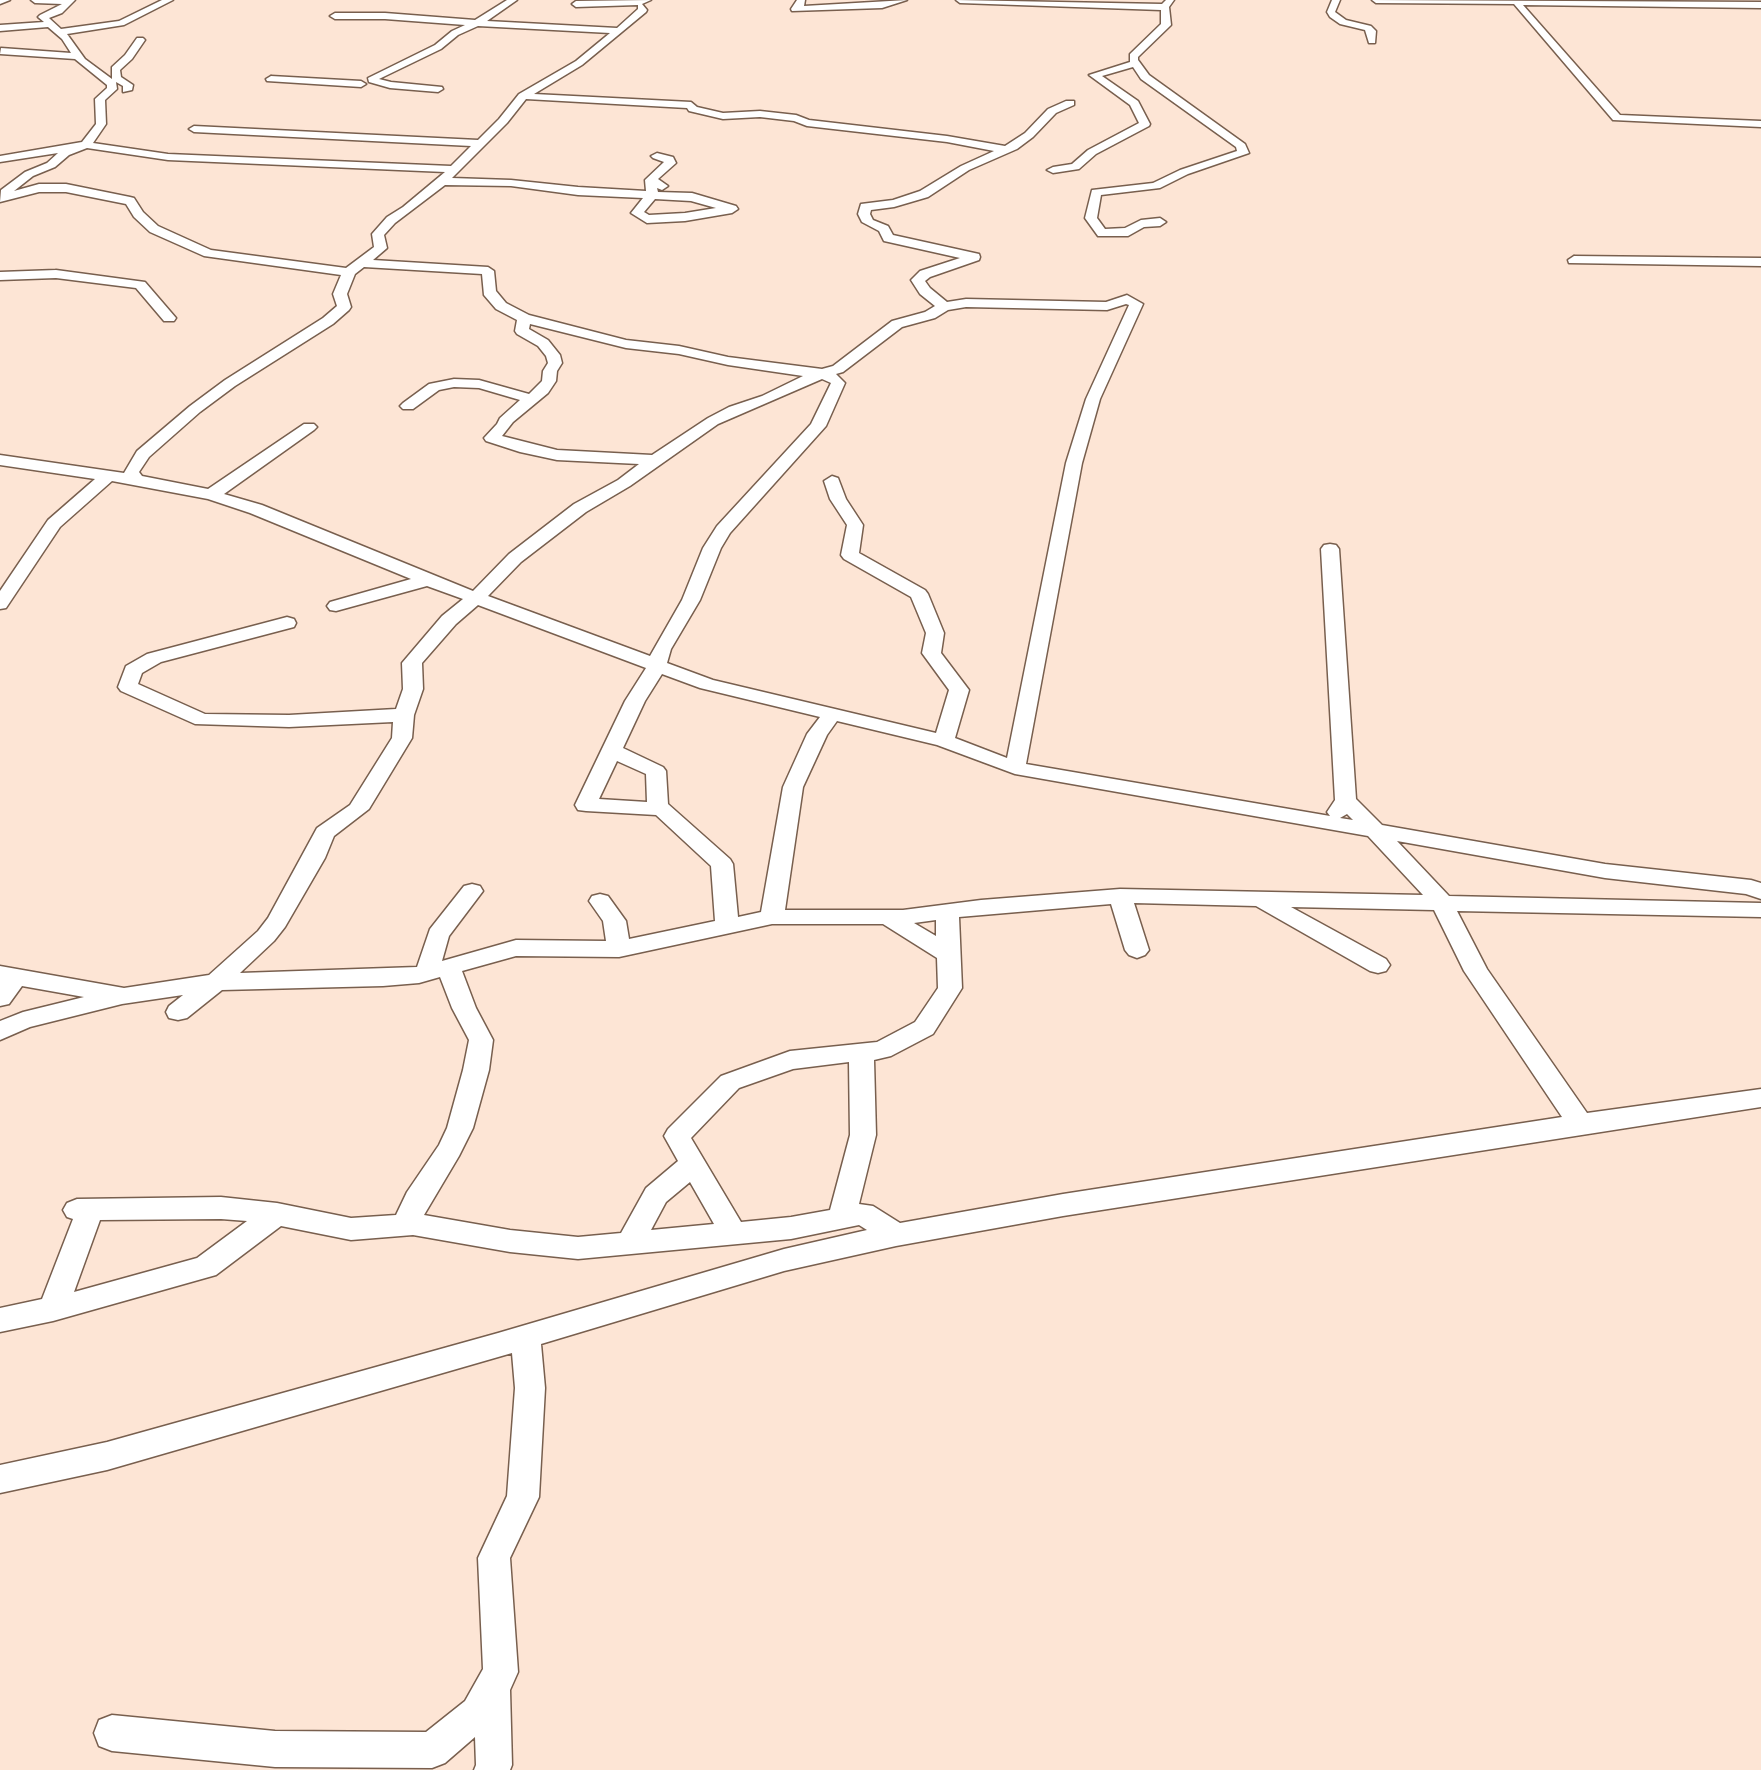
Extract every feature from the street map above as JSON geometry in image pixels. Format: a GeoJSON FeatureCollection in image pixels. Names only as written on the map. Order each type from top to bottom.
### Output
{"type":"FeatureCollection","features":[{"type":"Feature","properties":{"kind":"street"},"geometry":{"type":"LineString","coordinates":[[0,1],[6,0]]}},
{"type":"Feature","properties":{"kind":"street"},"geometry":{"type":"LineString","coordinates":[[35,0],[69,1],[59,11],[43,17],[47,25],[58,32],[79,56],[112,84],[110,91]]}},
{"type":"Feature","properties":{"kind":"street"},"geometry":{"type":"LineString","coordinates":[[58,32],[122,23],[169,0]]}},
{"type":"Feature","properties":{"kind":"street"},"geometry":{"type":"LineString","coordinates":[[361,84],[438,47],[455,33],[477,23],[513,0]]}},
{"type":"Feature","properties":{"kind":"street"},"geometry":{"type":"LineString","coordinates":[[801,0],[800,5],[791,9],[882,5],[903,0]]}},
{"type":"Feature","properties":{"kind":"street"},"geometry":{"type":"LineString","coordinates":[[960,0],[1167,4],[1166,25],[1133,56],[1135,64],[1145,77],[1241,146],[1243,153],[1184,172],[1156,186],[1096,192],[1091,218],[1102,233],[1128,231],[1141,224],[1160,222]]}},
{"type":"Feature","properties":{"kind":"street"},"geometry":{"type":"LineString","coordinates":[[1336,0],[1331,12],[1333,15],[1343,22],[1368,28],[1371,31],[1372,40]]}},
{"type":"Feature","properties":{"kind":"street"},"geometry":{"type":"LineString","coordinates":[[1376,0],[1761,5]]}},
{"type":"Feature","properties":{"kind":"street"},"geometry":{"type":"LineString","coordinates":[[137,480],[130,472],[143,454],[195,409],[230,383],[328,321],[344,307],[340,294],[349,272],[381,248],[378,234],[391,220],[442,181],[503,121],[523,96],[579,63],[643,10],[643,3],[576,4]]}},
{"type":"Feature","properties":{"kind":"street"},"geometry":{"type":"LineString","coordinates":[[1517,3],[1617,118],[1760,125]]}},
{"type":"Feature","properties":{"kind":"street"},"geometry":{"type":"LineString","coordinates":[[334,16],[403,16],[477,23],[619,31]]}},
{"type":"Feature","properties":{"kind":"street"},"geometry":{"type":"LineString","coordinates":[[0,28],[47,25]]}},
{"type":"Feature","properties":{"kind":"street"},"geometry":{"type":"LineString","coordinates":[[0,51],[36,39],[47,25]]}},
{"type":"Feature","properties":{"kind":"street"},"geometry":{"type":"LineString","coordinates":[[0,198],[8,188],[29,174],[51,165],[65,153],[86,145],[101,124],[100,99],[110,91],[126,90],[128,85],[116,78],[115,69],[129,57],[140,39]]}},
{"type":"Feature","properties":{"kind":"street"},"geometry":{"type":"LineString","coordinates":[[0,51],[79,56]]}},
{"type":"Feature","properties":{"kind":"street"},"geometry":{"type":"LineString","coordinates":[[1053,170],[1075,167],[1092,152],[1145,124],[1134,103],[1094,75],[1135,64]]}},
{"type":"Feature","properties":{"kind":"street"},"geometry":{"type":"LineString","coordinates":[[271,78],[438,88]]}},
{"type":"Feature","properties":{"kind":"street"},"geometry":{"type":"LineString","coordinates":[[373,79],[386,84]]}},
{"type":"Feature","properties":{"kind":"street"},"geometry":{"type":"LineString","coordinates":[[523,96],[691,105],[693,110],[723,116],[760,114],[796,118],[807,123],[947,139],[1007,150]]}},
{"type":"Feature","properties":{"kind":"street"},"geometry":{"type":"LineString","coordinates":[[944,306],[925,291],[918,280],[925,274],[974,257],[888,238],[884,228],[868,222],[864,214],[865,207],[924,194],[965,168],[1007,150],[1029,135],[1052,111],[1070,104]]}},
{"type":"Feature","properties":{"kind":"street"},"geometry":{"type":"LineString","coordinates":[[194,129],[480,143]]}},
{"type":"Feature","properties":{"kind":"street"},"geometry":{"type":"LineString","coordinates":[[0,159],[86,145],[146,154],[207,159],[452,169]]}},
{"type":"Feature","properties":{"kind":"street"},"geometry":{"type":"LineString","coordinates":[[651,180],[670,163],[669,159],[657,156]]}},
{"type":"Feature","properties":{"kind":"street"},"geometry":{"type":"LineString","coordinates":[[651,180],[692,197],[732,209],[663,220],[647,219],[637,213],[652,195],[651,180]]}},
{"type":"Feature","properties":{"kind":"street"},"geometry":{"type":"LineString","coordinates":[[442,181],[511,183],[578,191],[692,197]]}},
{"type":"Feature","properties":{"kind":"street"},"geometry":{"type":"LineString","coordinates":[[0,198],[39,188],[87,191],[130,201],[138,214],[154,229],[208,253],[349,272]]}},
{"type":"Feature","properties":{"kind":"street"},"geometry":{"type":"LineString","coordinates":[[1574,260],[1761,262]]}},
{"type":"Feature","properties":{"kind":"street"},"geometry":{"type":"LineString","coordinates":[[361,263],[488,271],[489,292],[501,306],[524,318],[626,344],[679,350],[728,361],[823,374],[835,379],[838,383],[826,413],[780,471],[723,530],[712,548],[691,600],[662,649],[657,666],[634,701],[586,805],[662,809],[722,864],[727,925]]}},
{"type":"Feature","properties":{"kind":"street"},"geometry":{"type":"LineString","coordinates":[[0,266],[20,265],[56,274],[140,285],[169,318]]}},
{"type":"Feature","properties":{"kind":"street"},"geometry":{"type":"LineString","coordinates":[[0,275],[34,268]]}},
{"type":"Feature","properties":{"kind":"street"},"geometry":{"type":"LineString","coordinates":[[0,275],[56,274]]}},
{"type":"Feature","properties":{"kind":"street"},"geometry":{"type":"LineString","coordinates":[[178,1012],[216,982],[266,936],[277,922],[314,858],[325,833],[358,809],[402,738],[404,714],[413,689],[412,663],[449,620],[476,598],[515,558],[579,508],[624,483],[713,421],[734,410],[755,405],[801,381],[838,369],[897,324],[930,315],[944,306],[966,303],[1107,306],[1126,299],[1136,303],[1093,399],[1074,463],[1015,768]]}},
{"type":"Feature","properties":{"kind":"street"},"geometry":{"type":"LineString","coordinates":[[524,318],[522,331],[543,343],[555,359],[549,381],[543,390],[505,422],[505,425],[492,438],[526,449],[557,455],[654,460]]}},
{"type":"Feature","properties":{"kind":"street"},"geometry":{"type":"LineString","coordinates":[[408,406],[434,387],[454,383],[479,384],[530,399]]}},
{"type":"Feature","properties":{"kind":"street"},"geometry":{"type":"LineString","coordinates":[[211,495],[309,427]]}},
{"type":"Feature","properties":{"kind":"street"},"geometry":{"type":"LineString","coordinates":[[0,460],[137,480],[211,495],[256,509],[428,580],[707,684],[831,716],[944,741],[1015,768],[1605,871],[1751,887],[1761,892]]}},
{"type":"Feature","properties":{"kind":"street"},"geometry":{"type":"LineString","coordinates":[[0,604],[5,587],[54,524],[107,477]]}},
{"type":"Feature","properties":{"kind":"street"},"geometry":{"type":"LineString","coordinates":[[832,481],[838,499],[855,525],[850,555],[919,594],[935,633],[932,653],[958,690],[944,741]]}},
{"type":"Feature","properties":{"kind":"street"},"geometry":{"type":"LineString","coordinates":[[1330,549],[1346,800],[1331,824]]}},
{"type":"Feature","properties":{"kind":"street"},"geometry":{"type":"LineString","coordinates":[[336,606],[428,580]]}},
{"type":"Feature","properties":{"kind":"street"},"geometry":{"type":"LineString","coordinates":[[287,623],[154,658],[133,669],[128,687],[202,720],[289,721],[404,714]]}},
{"type":"Feature","properties":{"kind":"street"},"geometry":{"type":"LineString","coordinates":[[634,701],[667,686],[707,684]]}},
{"type":"Feature","properties":{"kind":"street"},"geometry":{"type":"LineString","coordinates":[[772,917],[793,787],[817,734],[831,716]]}},
{"type":"Feature","properties":{"kind":"street"},"geometry":{"type":"LineString","coordinates":[[611,750],[656,771],[658,809]]}},
{"type":"Feature","properties":{"kind":"street"},"geometry":{"type":"LineString","coordinates":[[1346,800],[1441,901],[1476,971],[1580,1124]]}},
{"type":"Feature","properties":{"kind":"street"},"geometry":{"type":"LineString","coordinates":[[413,1224],[408,1219],[417,1199],[450,1149],[460,1128],[477,1070],[481,1041],[464,1008],[437,970],[438,934],[472,891]]}},
{"type":"Feature","properties":{"kind":"street"},"geometry":{"type":"LineString","coordinates":[[0,1031],[23,1020],[124,996],[216,982],[383,978],[437,970],[516,948],[619,949],[772,917],[888,917],[1120,896],[1441,901],[1761,910]]}},
{"type":"Feature","properties":{"kind":"street"},"geometry":{"type":"LineString","coordinates":[[1120,896],[1137,950]]}},
{"type":"Feature","properties":{"kind":"street"},"geometry":{"type":"LineString","coordinates":[[1262,900],[1378,965]]}},
{"type":"Feature","properties":{"kind":"street"},"geometry":{"type":"LineString","coordinates":[[600,901],[614,921],[619,949]]}},
{"type":"Feature","properties":{"kind":"street"},"geometry":{"type":"LineString","coordinates":[[734,1234],[677,1136],[730,1082],[790,1060],[882,1050],[924,1028],[950,988],[947,912]]}},
{"type":"Feature","properties":{"kind":"street"},"geometry":{"type":"LineString","coordinates":[[888,917],[948,954]]}},
{"type":"Feature","properties":{"kind":"street"},"geometry":{"type":"LineString","coordinates":[[0,998],[8,975],[124,996]]}},
{"type":"Feature","properties":{"kind":"street"},"geometry":{"type":"LineString","coordinates":[[842,1218],[863,1135],[861,1053]]}},
{"type":"Feature","properties":{"kind":"street"},"geometry":{"type":"LineString","coordinates":[[0,1479],[107,1456],[526,1337],[784,1260],[896,1235],[1063,1204],[1761,1098]]}},
{"type":"Feature","properties":{"kind":"street"},"geometry":{"type":"LineString","coordinates":[[630,1243],[656,1195],[693,1164]]}},
{"type":"Feature","properties":{"kind":"street"},"geometry":{"type":"LineString","coordinates":[[53,1309],[84,1210],[221,1208],[277,1214],[351,1229],[413,1224],[510,1241],[578,1248],[790,1228],[863,1214],[896,1235]]}},
{"type":"Feature","properties":{"kind":"street"},"geometry":{"type":"LineString","coordinates":[[0,1320],[53,1309],[206,1267],[277,1214]]}},
{"type":"Feature","properties":{"kind":"street"},"geometry":{"type":"LineString","coordinates":[[112,1733],[275,1749],[432,1749],[477,1713],[501,1672],[494,1558],[523,1497],[530,1388],[526,1337]]}},
{"type":"Feature","properties":{"kind":"street"},"geometry":{"type":"LineString","coordinates":[[492,1687],[492,1770]]}}]}
